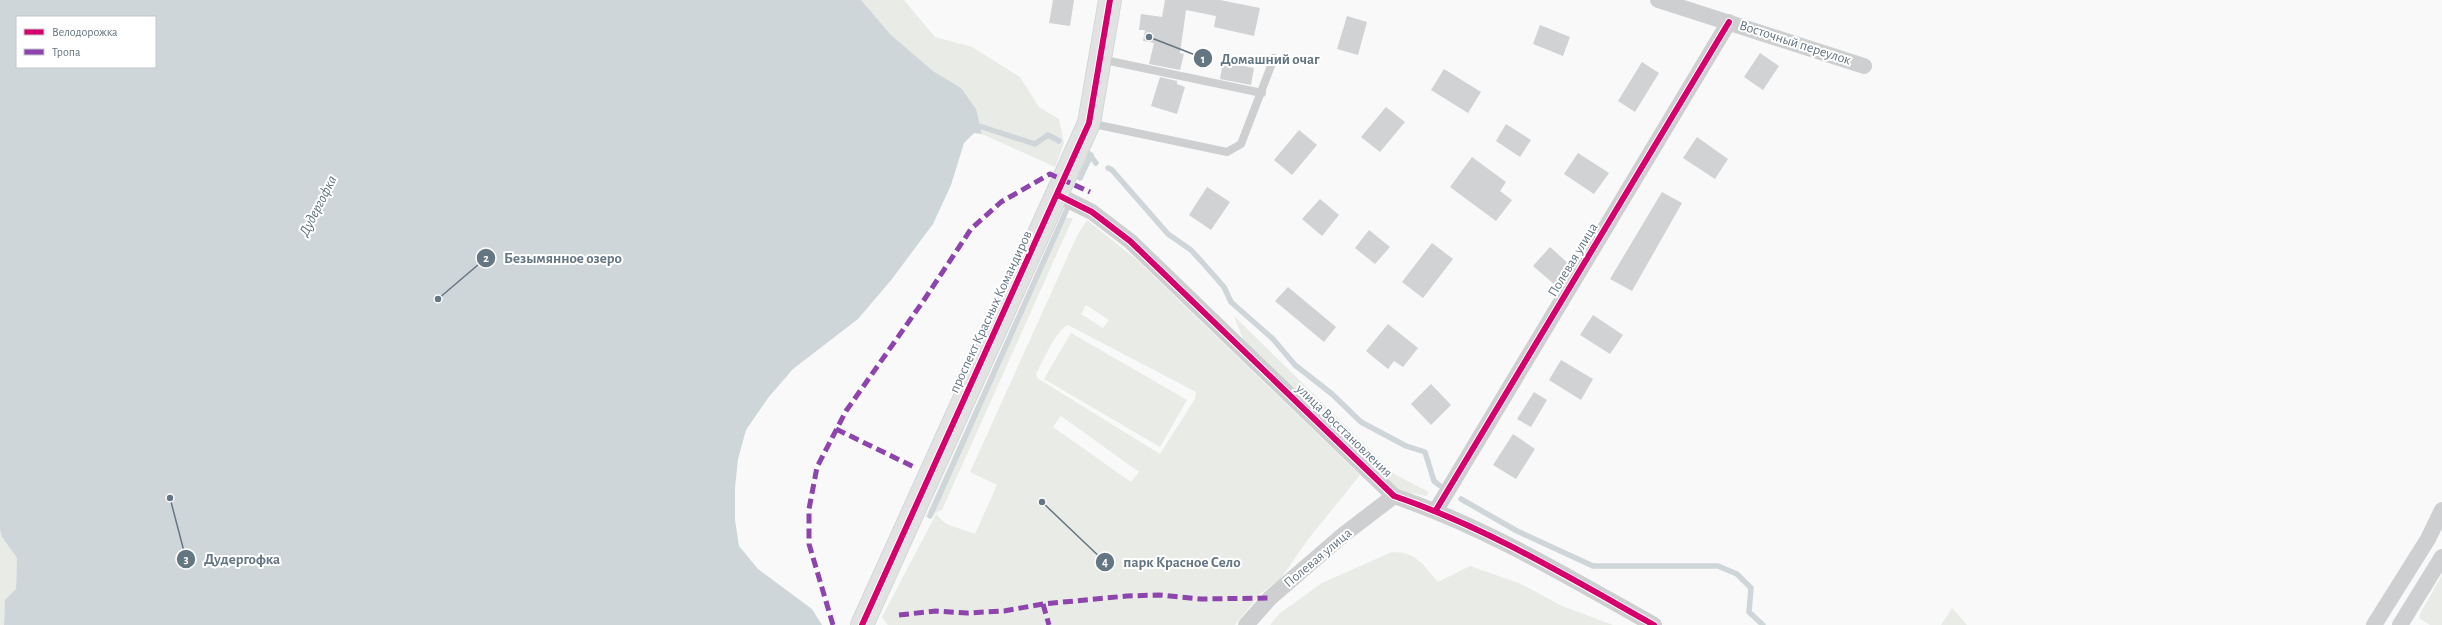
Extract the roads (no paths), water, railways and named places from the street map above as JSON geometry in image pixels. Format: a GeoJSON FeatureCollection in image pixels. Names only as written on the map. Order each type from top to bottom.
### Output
{"type":"FeatureCollection","features":[{"type":"Feature","properties":{"kind":"street","name":"проспект Красных Командиров"},"geometry":{"type":"LineString","coordinates":[[862,625],[1089,123],[1110,0]]}},
{"type":"Feature","properties":{"kind":"street","name":"Восточный переулок"},"geometry":{"type":"LineString","coordinates":[[1658,0],[1864,66]]}},
{"type":"Feature","properties":{"kind":"street","name":"Полевая улица"},"geometry":{"type":"LineString","coordinates":[[1436,510],[1729,22]]}},
{"type":"Feature","properties":{"kind":"street","name":"улица Восстановления"},"geometry":{"type":"LineString","coordinates":[[1058,194],[1092,212],[1130,241],[1394,496],[1436,510],[1554,569],[1654,625]]}},
{"type":"Feature","properties":{"kind":"street","name":"Полевая улица"},"geometry":{"type":"LineString","coordinates":[[1246,625],[1270,598],[1343,535],[1394,496]]}},
{"type":"Feature","properties":{"kind":"street"},"geometry":{"type":"LineString","coordinates":[[2374,625],[2428,539],[2442,510]]}},
{"type":"Feature","properties":{"kind":"street"},"geometry":{"type":"LineString","coordinates":[[2400,625],[2442,557]]}},
{"type":"Feature","properties":{"kind":"lane"},"geometry":{"type":"LineString","coordinates":[[1089,123],[1228,152],[1241,144],[1262,93],[1274,58]]}},
{"type":"Feature","properties":{"kind":"lane"},"geometry":{"type":"LineString","coordinates":[[1100,59],[1262,93]]}},
{"type":"Feature","properties":{"kind":"water"},"geometry":{"type":"Polygon","coordinates":[[[0,0],[861,0],[891,35],[933,71],[961,88],[976,109],[982,134],[974,133],[964,143],[951,185],[933,224],[892,279],[858,319],[793,369],[768,398],[746,430],[738,459],[735,488],[735,520],[739,546],[758,569],[812,609],[822,625],[4,625],[5,600],[16,589],[17,558],[2,537],[0,530],[0,0]]]}},
{"type":"Feature","properties":{"kind":"waterway"},"geometry":{"type":"LineString","coordinates":[[976,125],[1035,144],[1048,135],[1059,141]]}},
{"type":"Feature","properties":{"kind":"waterway"},"geometry":{"type":"LineString","coordinates":[[1085,149],[1096,163]]}},
{"type":"Feature","properties":{"kind":"waterway"},"geometry":{"type":"LineString","coordinates":[[1080,178],[1091,155]]}},
{"type":"Feature","properties":{"kind":"waterway"},"geometry":{"type":"LineString","coordinates":[[1108,168],[1112,170],[1168,234],[1191,250],[1224,287],[1231,302],[1273,339],[1295,365],[1332,394],[1361,422],[1406,446],[1425,452],[1434,481],[1439,485]]}},
{"type":"Feature","properties":{"kind":"waterway"},"geometry":{"type":"LineString","coordinates":[[930,516],[1067,209]]}},
{"type":"Feature","properties":{"kind":"waterway"},"geometry":{"type":"LineString","coordinates":[[1461,499],[1517,531],[1593,566],[1718,566],[1737,574],[1751,588],[1749,612],[1763,625]]}},
{"type":"Feature","properties":{"kind":"place","name":"Домашний очаг"},"geometry":{"type":"Point","coordinates":[1149,37]}},
{"type":"Feature","properties":{"kind":"place","name":"Безымянное озеро"},"geometry":{"type":"Point","coordinates":[438,299]}},
{"type":"Feature","properties":{"kind":"place","name":"Дудергофка"},"geometry":{"type":"Point","coordinates":[170,498]}},
{"type":"Feature","properties":{"kind":"place","name":"парк Красное Село"},"geometry":{"type":"Point","coordinates":[1042,502]}}]}
